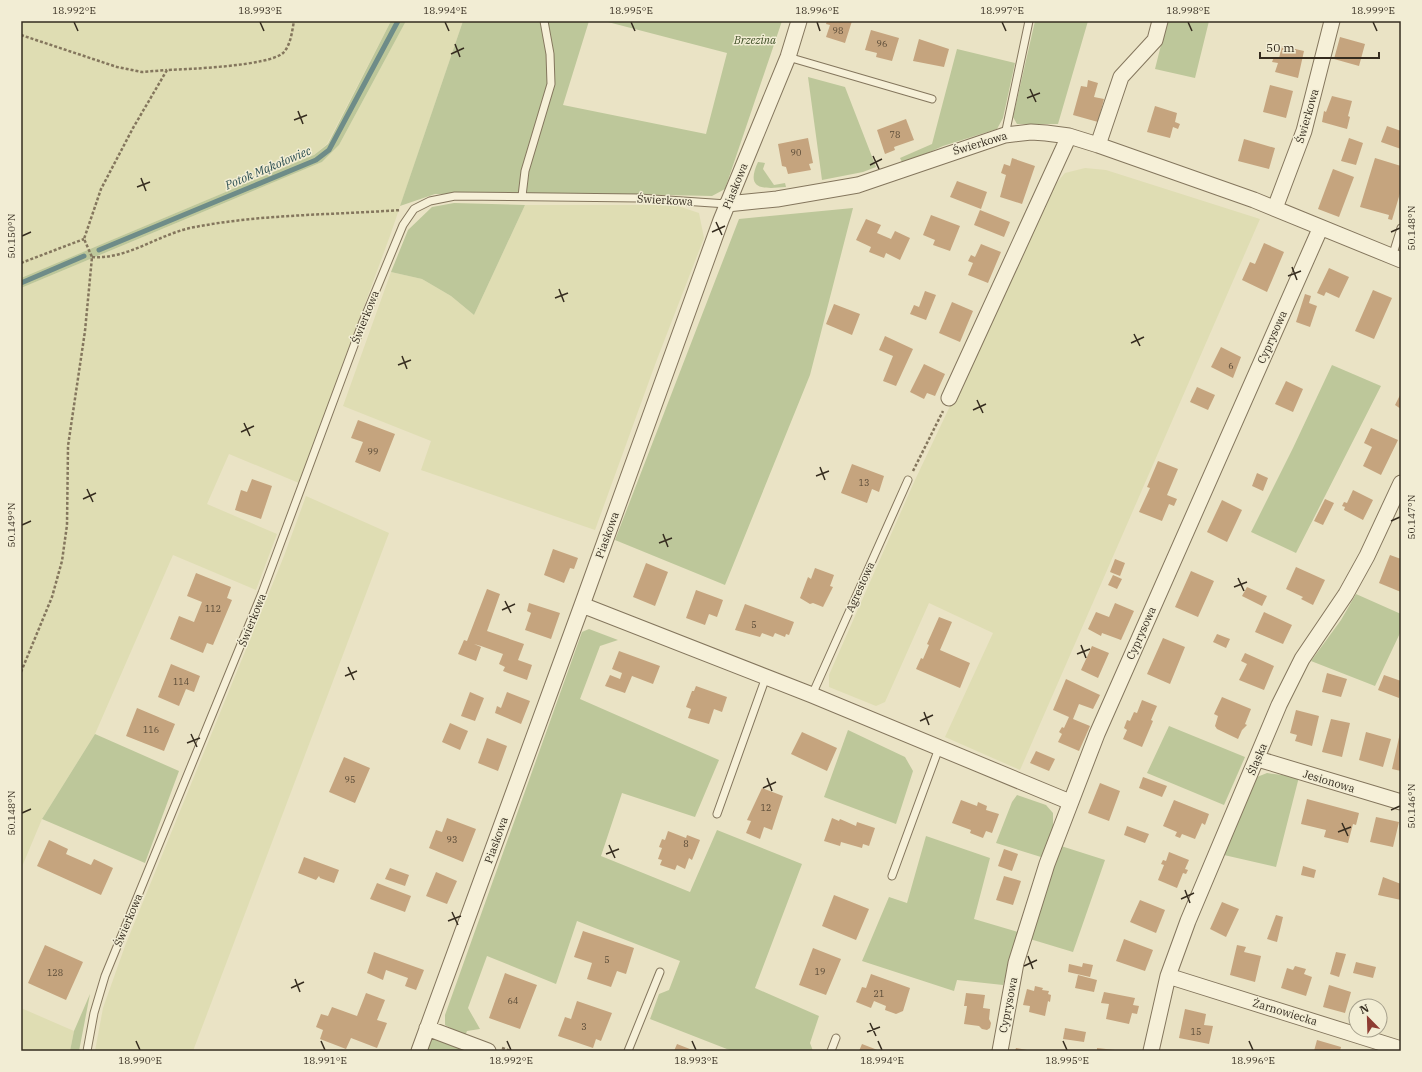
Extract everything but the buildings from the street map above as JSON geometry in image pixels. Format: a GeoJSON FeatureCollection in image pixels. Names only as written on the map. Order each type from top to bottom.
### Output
{"type":"FeatureCollection","features":[{"type":"Feature","properties":{"kind":"street","name":"Piaskowa"},"geometry":{"type":"LineString","coordinates":[[419,1051],[727,204],[788,57],[799,21]]}},
{"type":"Feature","properties":{"kind":"street"},"geometry":{"type":"LineString","coordinates":[[1098,145],[1121,77],[1155,40],[1160,21]]}},
{"type":"Feature","properties":{"kind":"street","name":"Świerkowa"},"geometry":{"type":"LineString","coordinates":[[1276,208],[1304,131],[1332,21]]}},
{"type":"Feature","properties":{"kind":"street","name":"Świerkowa"},"geometry":{"type":"LineString","coordinates":[[727,204],[778,199],[858,185],[1005,135],[1031,132],[1069,136],[1098,145],[1276,208],[1320,229],[1397,259]]}},
{"type":"Feature","properties":{"kind":"street"},"geometry":{"type":"LineString","coordinates":[[949,398],[1069,136]]}},
{"type":"Feature","properties":{"kind":"street","name":"Cyprysowa"},"geometry":{"type":"LineString","coordinates":[[1000,1051],[1016,963],[1047,864],[1096,734],[1320,229]]}},
{"type":"Feature","properties":{"kind":"street","name":"Śląska"},"geometry":{"type":"LineString","coordinates":[[1151,1051],[1168,976],[1191,914],[1290,682],[1302,659],[1346,594],[1367,556],[1401,483]]}},
{"type":"Feature","properties":{"kind":"street"},"geometry":{"type":"LineString","coordinates":[[582,605],[766,676],[1070,802]]}},
{"type":"Feature","properties":{"kind":"street","name":"Jesionowa"},"geometry":{"type":"LineString","coordinates":[[1258,759],[1401,802]]}},
{"type":"Feature","properties":{"kind":"street","name":"Żarnowiecka"},"geometry":{"type":"LineString","coordinates":[[1168,976],[1401,1049]]}},
{"type":"Feature","properties":{"kind":"street"},"geometry":{"type":"LineString","coordinates":[[427,1028],[488,1051]]}},
{"type":"Feature","properties":{"kind":"lane"},"geometry":{"type":"LineString","coordinates":[[522,196],[525,171],[551,84],[550,54],[544,21]]}},
{"type":"Feature","properties":{"kind":"lane"},"geometry":{"type":"LineString","coordinates":[[1005,135],[1029,21]]}},
{"type":"Feature","properties":{"kind":"lane"},"geometry":{"type":"LineString","coordinates":[[788,57],[932,99]]}},
{"type":"Feature","properties":{"kind":"lane","name":"Świerkowa"},"geometry":{"type":"LineString","coordinates":[[86,1051],[94,1013],[105,976],[262,593],[362,324],[403,225],[414,209],[430,201],[455,196],[522,196],[571,199],[639,198],[727,204]]}},
{"type":"Feature","properties":{"kind":"lane"},"geometry":{"type":"LineString","coordinates":[[1397,259],[1401,228]]}},
{"type":"Feature","properties":{"kind":"lane","name":"Agrestowa"},"geometry":{"type":"LineString","coordinates":[[812,695],[908,480]]}},
{"type":"Feature","properties":{"kind":"lane"},"geometry":{"type":"LineString","coordinates":[[717,814],[766,676]]}},
{"type":"Feature","properties":{"kind":"lane"},"geometry":{"type":"LineString","coordinates":[[892,876],[939,748]]}},
{"type":"Feature","properties":{"kind":"lane"},"geometry":{"type":"LineString","coordinates":[[628,1051],[660,972]]}},
{"type":"Feature","properties":{"kind":"lane"},"geometry":{"type":"LineString","coordinates":[[831,1051],[836,1038]]}},
{"type":"Feature","properties":{"kind":"path"},"geometry":{"type":"LineString","coordinates":[[21,34],[117,67],[142,72],[190,69],[266,60],[282,53],[290,42],[294,21]]}},
{"type":"Feature","properties":{"kind":"path"},"geometry":{"type":"LineString","coordinates":[[21,672],[52,597],[62,561],[67,525],[68,446],[85,331],[92,257],[84,239],[101,189],[133,128],[167,70]]}},
{"type":"Feature","properties":{"kind":"path"},"geometry":{"type":"LineString","coordinates":[[92,257],[108,258],[178,231],[232,221],[414,209]]}},
{"type":"Feature","properties":{"kind":"path"},"geometry":{"type":"LineString","coordinates":[[21,263],[84,239]]}},
{"type":"Feature","properties":{"kind":"path"},"geometry":{"type":"LineString","coordinates":[[908,480],[949,398]]}},
{"type":"Feature","properties":{"kind":"shaded area"},"geometry":{"type":"Polygon","coordinates":[[[21,21],[391,21],[327,144],[314,155],[21,278],[21,21]]]}},
{"type":"Feature","properties":{"kind":"shaded area"},"geometry":{"type":"Polygon","coordinates":[[[406,21],[463,21],[391,233],[299,483],[229,454],[207,504],[277,534],[256,590],[173,555],[95,734],[42,819],[21,869],[21,288],[322,162],[339,145],[406,21]]]}},
{"type":"Feature","properties":{"kind":"shaded area"},"geometry":{"type":"Polygon","coordinates":[[[1085,168],[1106,170],[1260,219],[1020,770],[945,737],[993,633],[929,603],[885,702],[876,706],[829,687],[829,675],[915,480],[1054,186],[1065,173],[1085,168]]]}},
{"type":"Feature","properties":{"kind":"shaded area"},"geometry":{"type":"Polygon","coordinates":[[[525,205],[675,205],[699,213],[704,238],[656,362],[595,530],[421,470],[431,441],[343,406],[391,272],[422,279],[451,296],[474,315],[525,205]]]}},
{"type":"Feature","properties":{"kind":"shaded area"},"geometry":{"type":"Polygon","coordinates":[[[306,496],[389,533],[193,1051],[95,1051],[103,1008],[125,946],[284,556],[306,496]]]}},
{"type":"Feature","properties":{"kind":"shaded area"},"geometry":{"type":"Polygon","coordinates":[[[21,1008],[74,1031],[70,1051],[21,1051],[21,1008]]]}},
{"type":"Feature","properties":{"kind":"green space"},"geometry":{"type":"Polygon","coordinates":[[[391,21],[406,21],[339,145],[322,162],[21,288],[21,278],[314,155],[328,144],[391,21]]]}},
{"type":"Feature","properties":{"kind":"green space","name":"Brzezina"},"geometry":{"type":"Polygon","coordinates":[[[463,21],[589,21],[563,105],[706,134],[727,53],[604,21],[782,21],[725,189],[712,196],[571,193],[435,194],[400,206],[463,21]]]}},
{"type":"Feature","properties":{"kind":"green space"},"geometry":{"type":"Polygon","coordinates":[[[1035,21],[1088,21],[1058,124],[1017,124],[1013,117],[1035,21]]]}},
{"type":"Feature","properties":{"kind":"green space"},"geometry":{"type":"Polygon","coordinates":[[[1167,21],[1209,21],[1195,78],[1155,69],[1167,21]]]}},
{"type":"Feature","properties":{"kind":"green space"},"geometry":{"type":"Polygon","coordinates":[[[957,49],[1015,63],[1003,118],[997,129],[943,146],[903,164],[900,158],[932,144],[957,49]]]}},
{"type":"Feature","properties":{"kind":"green space"},"geometry":{"type":"Polygon","coordinates":[[[808,77],[845,87],[876,167],[863,172],[822,180],[808,77]]]}},
{"type":"Feature","properties":{"kind":"green space"},"geometry":{"type":"Polygon","coordinates":[[[758,162],[765,163],[763,169],[774,185],[785,183],[786,187],[770,188],[758,186],[755,183],[754,178],[758,162]]]}},
{"type":"Feature","properties":{"kind":"green space"},"geometry":{"type":"Polygon","coordinates":[[[454,203],[525,205],[474,315],[451,296],[422,279],[391,272],[408,230],[432,207],[454,203]]]}},
{"type":"Feature","properties":{"kind":"green space"},"geometry":{"type":"Polygon","coordinates":[[[853,208],[810,375],[725,585],[615,540],[739,219],[853,208]]]}},
{"type":"Feature","properties":{"kind":"green space"},"geometry":{"type":"Polygon","coordinates":[[[1332,365],[1381,386],[1296,553],[1251,532],[1332,365]]]}},
{"type":"Feature","properties":{"kind":"green space"},"geometry":{"type":"Polygon","coordinates":[[[1356,594],[1401,614],[1401,631],[1375,686],[1311,661],[1341,620],[1356,594]]]}},
{"type":"Feature","properties":{"kind":"green space"},"geometry":{"type":"Polygon","coordinates":[[[589,629],[618,640],[600,646],[580,699],[719,760],[695,817],[622,793],[601,856],[690,892],[717,830],[802,864],[755,988],[819,1016],[810,1043],[813,1051],[732,1051],[650,1019],[659,994],[669,990],[680,961],[577,921],[556,984],[487,956],[468,1008],[480,1029],[467,1031],[465,1036],[445,1025],[445,1015],[582,632],[589,629]]]}},
{"type":"Feature","properties":{"kind":"green space"},"geometry":{"type":"Polygon","coordinates":[[[1169,726],[1245,757],[1224,805],[1147,773],[1169,726]]]}},
{"type":"Feature","properties":{"kind":"green space"},"geometry":{"type":"Polygon","coordinates":[[[848,730],[905,757],[913,771],[896,824],[824,797],[848,730]]]}},
{"type":"Feature","properties":{"kind":"green space"},"geometry":{"type":"Polygon","coordinates":[[[95,734],[179,771],[145,863],[42,819],[95,734]]]}},
{"type":"Feature","properties":{"kind":"green space"},"geometry":{"type":"Polygon","coordinates":[[[1267,773],[1299,777],[1276,867],[1224,855],[1257,777],[1267,773]]]}},
{"type":"Feature","properties":{"kind":"green space"},"geometry":{"type":"Polygon","coordinates":[[[1017,795],[1046,805],[1053,813],[1053,830],[1041,857],[996,843],[1012,802],[1017,795]]]}},
{"type":"Feature","properties":{"kind":"green space"},"geometry":{"type":"Polygon","coordinates":[[[926,836],[990,858],[974,919],[1018,932],[1003,985],[957,980],[954,991],[862,961],[889,897],[907,903],[926,836]]]}},
{"type":"Feature","properties":{"kind":"green space"},"geometry":{"type":"Polygon","coordinates":[[[1061,846],[1105,860],[1073,952],[1030,939],[1061,846]]]}},
{"type":"Feature","properties":{"kind":"green space"},"geometry":{"type":"Polygon","coordinates":[[[90,994],[79,1051],[70,1051],[74,1031],[90,994]]]}},
{"type":"Feature","properties":{"kind":"green space"},"geometry":{"type":"Polygon","coordinates":[[[434,1037],[473,1051],[425,1051],[428,1044],[434,1037]]]}},
{"type":"Feature","properties":{"kind":"waterway","name":"Potok Mąkołowiec"},"geometry":{"type":"LineString","coordinates":[[99,250],[316,160],[329,150],[398,21]]}},
{"type":"Feature","properties":{"kind":"waterway","name":"Potok Mąkołowiec"},"geometry":{"type":"LineString","coordinates":[[21,283],[84,256]]}}]}
